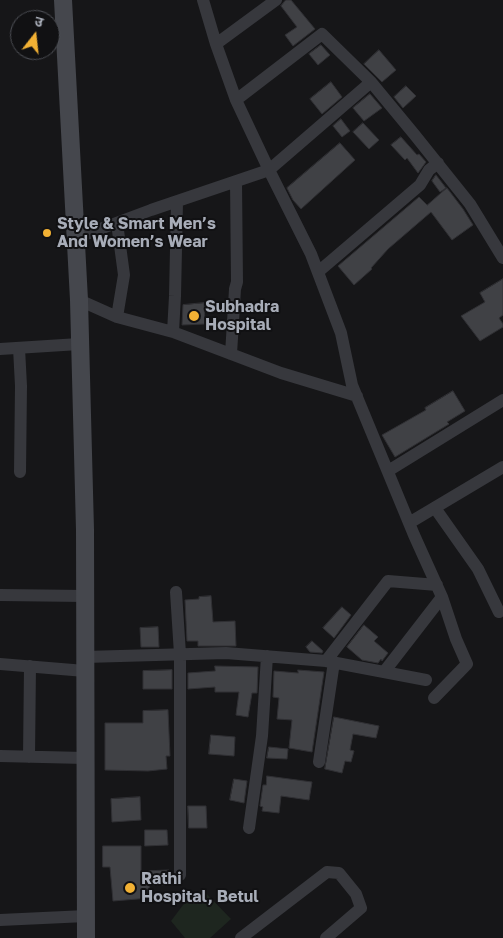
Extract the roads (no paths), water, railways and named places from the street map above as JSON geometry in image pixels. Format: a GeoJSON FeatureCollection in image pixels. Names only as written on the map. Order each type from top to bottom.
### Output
{"type":"FeatureCollection","features":[{"type":"Feature","properties":{"kind":"main road"},"geometry":{"type":"LineString","coordinates":[[63,0],[79,300],[85,530],[86,938]]}},
{"type":"Feature","properties":{"kind":"street"},"geometry":{"type":"LineString","coordinates":[[203,0],[236,100],[311,254],[341,334],[352,385],[409,523],[440,591],[456,639],[467,664],[434,698]]}},
{"type":"Feature","properties":{"kind":"street"},"geometry":{"type":"LineString","coordinates":[[216,44],[276,0]]}},
{"type":"Feature","properties":{"kind":"street"},"geometry":{"type":"LineString","coordinates":[[236,100],[322,34],[372,82],[438,163],[470,204],[503,258]]}},
{"type":"Feature","properties":{"kind":"street"},"geometry":{"type":"LineString","coordinates":[[76,238],[269,170],[372,82]]}},
{"type":"Feature","properties":{"kind":"street"},"geometry":{"type":"LineString","coordinates":[[318,272],[420,185],[428,170],[438,163]]}},
{"type":"Feature","properties":{"kind":"street"},"geometry":{"type":"LineString","coordinates":[[231,354],[237,282],[236,181]]}},
{"type":"Feature","properties":{"kind":"street"},"geometry":{"type":"LineString","coordinates":[[173,332],[177,202]]}},
{"type":"Feature","properties":{"kind":"street"},"geometry":{"type":"LineString","coordinates":[[117,223],[124,275],[117,317]]}},
{"type":"Feature","properties":{"kind":"street"},"geometry":{"type":"LineString","coordinates":[[79,300],[117,317],[173,332],[281,373],[357,396]]}},
{"type":"Feature","properties":{"kind":"street"},"geometry":{"type":"LineString","coordinates":[[0,349],[79,344]]}},
{"type":"Feature","properties":{"kind":"street"},"geometry":{"type":"LineString","coordinates":[[19,348],[21,386],[20,472]]}},
{"type":"Feature","properties":{"kind":"street"},"geometry":{"type":"LineString","coordinates":[[388,471],[503,400]]}},
{"type":"Feature","properties":{"kind":"street"},"geometry":{"type":"LineString","coordinates":[[409,523],[503,467]]}},
{"type":"Feature","properties":{"kind":"street"},"geometry":{"type":"LineString","coordinates":[[435,508],[478,569],[498,612]]}},
{"type":"Feature","properties":{"kind":"street"},"geometry":{"type":"LineString","coordinates":[[319,762],[330,662],[388,581],[440,591]]}},
{"type":"Feature","properties":{"kind":"street"},"geometry":{"type":"LineString","coordinates":[[384,672],[440,591]]}},
{"type":"Feature","properties":{"kind":"street"},"geometry":{"type":"LineString","coordinates":[[176,592],[180,654],[180,875]]}},
{"type":"Feature","properties":{"kind":"street"},"geometry":{"type":"LineString","coordinates":[[0,595],[85,596]]}},
{"type":"Feature","properties":{"kind":"street"},"geometry":{"type":"LineString","coordinates":[[0,664],[30,666],[85,664],[180,654],[226,652],[330,662],[426,680]]}},
{"type":"Feature","properties":{"kind":"street"},"geometry":{"type":"LineString","coordinates":[[249,828],[262,736],[267,656]]}},
{"type":"Feature","properties":{"kind":"street"},"geometry":{"type":"LineString","coordinates":[[29,757],[30,666]]}},
{"type":"Feature","properties":{"kind":"street"},"geometry":{"type":"LineString","coordinates":[[0,756],[85,758]]}},
{"type":"Feature","properties":{"kind":"street"},"geometry":{"type":"LineString","coordinates":[[241,938],[327,872],[339,873],[356,894],[361,908],[326,938]]}},
{"type":"Feature","properties":{"kind":"street"},"geometry":{"type":"LineString","coordinates":[[0,920],[86,916]]}},
{"type":"Feature","properties":{"kind":"place","name":"Style & Smart Men’s And Women’s Wear"},"geometry":{"type":"Point","coordinates":[47,233]}},
{"type":"Feature","properties":{"kind":"place","name":"Subhadra Hospital"},"geometry":{"type":"Point","coordinates":[194,316]}},
{"type":"Feature","properties":{"kind":"place","name":"Rathi Hospital, Betul"},"geometry":{"type":"Point","coordinates":[130,888]}}]}
